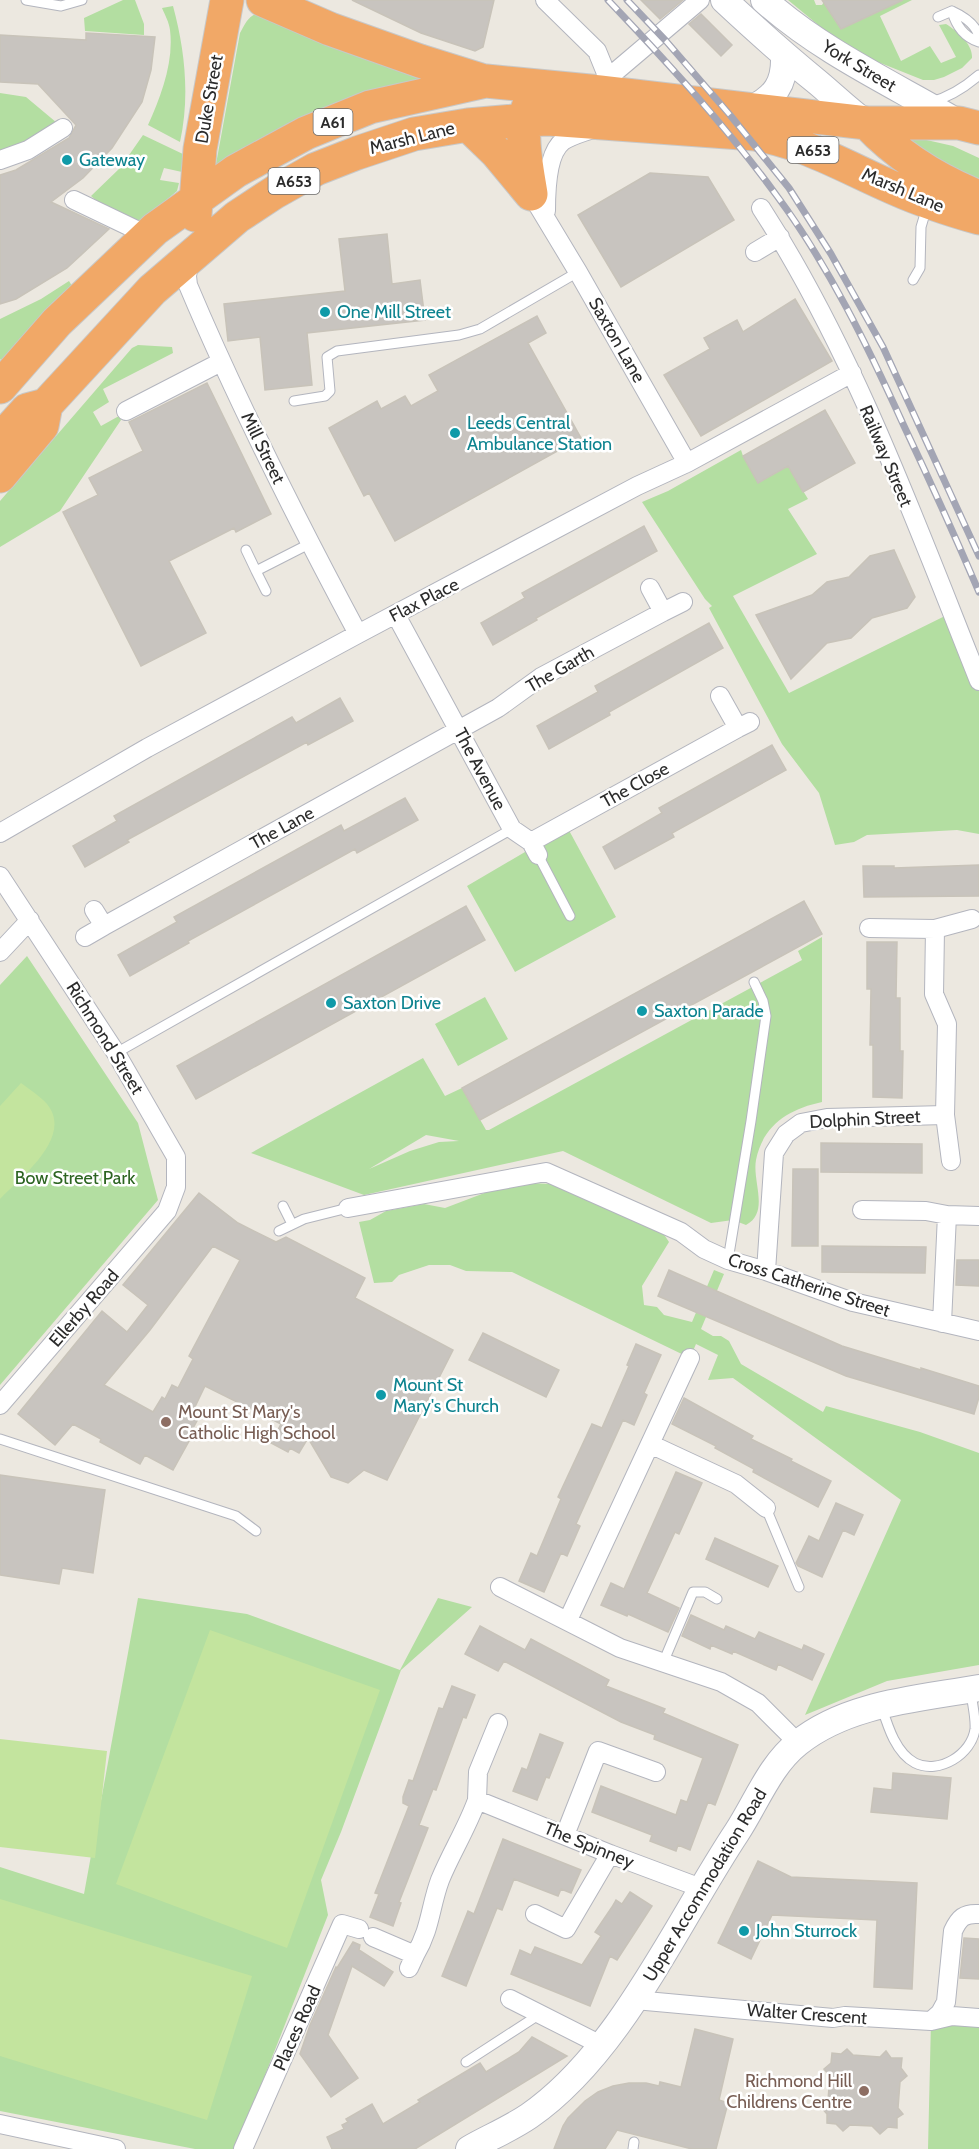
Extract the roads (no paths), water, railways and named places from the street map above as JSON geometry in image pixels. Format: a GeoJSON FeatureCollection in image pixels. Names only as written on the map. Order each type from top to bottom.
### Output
{"type":"FeatureCollection","features":[{"type":"Feature","properties":{"kind":"highway","name":"Duke Street"},"geometry":{"type":"LineString","coordinates":[[191,256],[200,149],[227,0]]}},
{"type":"Feature","properties":{"kind":"highway","name":"A653"},"geometry":{"type":"LineString","coordinates":[[263,0],[330,29],[420,61],[486,81]]}},
{"type":"Feature","properties":{"kind":"highway"},"geometry":{"type":"LineString","coordinates":[[298,0],[330,29]]}},
{"type":"Feature","properties":{"kind":"highway","name":"Marsh Lane"},"geometry":{"type":"LineString","coordinates":[[0,387],[57,322],[147,236],[236,171],[317,129],[370,107],[486,81],[541,87],[605,98],[783,140],[836,160],[896,189],[979,218]]}},
{"type":"Feature","properties":{"kind":"highway"},"geometry":{"type":"LineString","coordinates":[[538,207],[524,147],[525,120],[529,104],[541,87]]}},
{"type":"Feature","properties":{"kind":"highway","name":"Marsh Lane"},"geometry":{"type":"LineString","coordinates":[[0,476],[42,426],[46,405],[152,290],[246,210],[316,169],[414,134],[468,124],[548,119],[605,98],[751,110],[867,123],[969,126]]}},
{"type":"Feature","properties":{"kind":"highway"},"geometry":{"type":"LineString","coordinates":[[867,123],[883,140],[922,168],[979,197]]}},
{"type":"Feature","properties":{"kind":"highway"},"geometry":{"type":"LineString","coordinates":[[468,124],[496,153],[538,207]]}},
{"type":"Feature","properties":{"kind":"highway"},"geometry":{"type":"LineString","coordinates":[[0,440],[27,410],[46,405]]}},
{"type":"Feature","properties":{"kind":"street"},"geometry":{"type":"LineString","coordinates":[[545,0],[597,51],[605,98]]}},
{"type":"Feature","properties":{"kind":"street","name":"York Street"},"geometry":{"type":"LineString","coordinates":[[724,0],[784,56],[867,123]]}},
{"type":"Feature","properties":{"kind":"street","name":"York Street"},"geometry":{"type":"LineString","coordinates":[[764,0],[789,22],[857,67],[969,126]]}},
{"type":"Feature","properties":{"kind":"street"},"geometry":{"type":"LineString","coordinates":[[538,207],[554,154],[562,142],[697,2]]}},
{"type":"Feature","properties":{"kind":"street"},"geometry":{"type":"LineString","coordinates":[[751,110],[764,103],[776,92],[784,72],[784,56]]}},
{"type":"Feature","properties":{"kind":"street"},"geometry":{"type":"LineString","coordinates":[[0,160],[28,150],[63,128]]}},
{"type":"Feature","properties":{"kind":"street"},"geometry":{"type":"LineString","coordinates":[[74,200],[147,236]]}},
{"type":"Feature","properties":{"kind":"street","name":"Saxton Lane"},"geometry":{"type":"LineString","coordinates":[[538,207],[578,272],[687,463]]}},
{"type":"Feature","properties":{"kind":"street","name":"Railway Street"},"geometry":{"type":"LineString","coordinates":[[761,208],[780,237],[852,374],[979,681]]}},
{"type":"Feature","properties":{"kind":"street"},"geometry":{"type":"LineString","coordinates":[[755,252],[780,237]]}},
{"type":"Feature","properties":{"kind":"street","name":"Mill Street"},"geometry":{"type":"LineString","coordinates":[[191,256],[187,276],[188,285],[221,363],[358,634]]}},
{"type":"Feature","properties":{"kind":"street"},"geometry":{"type":"LineString","coordinates":[[126,411],[221,363]]}},
{"type":"Feature","properties":{"kind":"street","name":"Flax Place"},"geometry":{"type":"LineString","coordinates":[[0,833],[147,748],[358,634],[637,486],[687,463],[852,374]]}},
{"type":"Feature","properties":{"kind":"street"},"geometry":{"type":"LineString","coordinates":[[650,588],[663,612]]}},
{"type":"Feature","properties":{"kind":"street","name":"The Garth"},"geometry":{"type":"LineString","coordinates":[[459,730],[498,708],[541,677],[683,602]]}},
{"type":"Feature","properties":{"kind":"street","name":"The Avenue"},"geometry":{"type":"LineString","coordinates":[[396,615],[512,829],[535,849]]}},
{"type":"Feature","properties":{"kind":"street","name":"The Close"},"geometry":{"type":"LineString","coordinates":[[535,849],[744,725],[720,696]]}},
{"type":"Feature","properties":{"kind":"street","name":"The Lane"},"geometry":{"type":"LineString","coordinates":[[85,937],[459,730]]}},
{"type":"Feature","properties":{"kind":"street","name":"Richmond Street"},"geometry":{"type":"LineString","coordinates":[[0,876],[116,1053],[176,1157],[176,1187],[167,1211]]}},
{"type":"Feature","properties":{"kind":"street"},"geometry":{"type":"LineString","coordinates":[[94,910],[104,926]]}},
{"type":"Feature","properties":{"kind":"street"},"geometry":{"type":"LineString","coordinates":[[869,928],[935,929],[972,919]]}},
{"type":"Feature","properties":{"kind":"street"},"geometry":{"type":"LineString","coordinates":[[0,952],[30,920]]}},
{"type":"Feature","properties":{"kind":"street","name":"Dolphin Street"},"geometry":{"type":"LineString","coordinates":[[935,929],[934,994],[947,1024],[945,1115],[951,1161]]}},
{"type":"Feature","properties":{"kind":"street","name":"Dolphin Street"},"geometry":{"type":"LineString","coordinates":[[766,1271],[774,1153],[786,1134],[801,1123],[827,1118],[945,1115]]}},
{"type":"Feature","properties":{"kind":"street","name":"Cross Catherine Street"},"geometry":{"type":"LineString","coordinates":[[348,1209],[546,1172],[681,1232],[704,1248],[728,1260],[853,1302],[979,1331]]}},
{"type":"Feature","properties":{"kind":"street"},"geometry":{"type":"LineString","coordinates":[[861,1210],[926,1211],[947,1215],[979,1216]]}},
{"type":"Feature","properties":{"kind":"street","name":"Ellerby Road"},"geometry":{"type":"LineString","coordinates":[[0,1406],[167,1211]]}},
{"type":"Feature","properties":{"kind":"street"},"geometry":{"type":"LineString","coordinates":[[942,1323],[947,1215]]}},
{"type":"Feature","properties":{"kind":"street"},"geometry":{"type":"LineString","coordinates":[[568,1620],[690,1358]]}},
{"type":"Feature","properties":{"kind":"street"},"geometry":{"type":"LineString","coordinates":[[650,1444],[736,1484],[766,1508]]}},
{"type":"Feature","properties":{"kind":"street"},"geometry":{"type":"LineString","coordinates":[[500,1587],[621,1648],[721,1682],[758,1703],[798,1743]]}},
{"type":"Feature","properties":{"kind":"street","name":"Upper Accommodation Road"},"geometry":{"type":"LineString","coordinates":[[469,2149],[528,2117],[567,2084],[602,2045],[635,2000],[777,1765],[798,1743],[837,1719],[895,1702],[975,1689]]}},
{"type":"Feature","properties":{"kind":"street"},"geometry":{"type":"LineString","coordinates":[[477,1800],[478,1772],[498,1723]]}},
{"type":"Feature","properties":{"kind":"street"},"geometry":{"type":"LineString","coordinates":[[565,1835],[598,1751],[656,1772]]}},
{"type":"Feature","properties":{"kind":"street","name":"The Spinney"},"geometry":{"type":"LineString","coordinates":[[477,1800],[701,1888]]}},
{"type":"Feature","properties":{"kind":"street","name":"Places Road"},"geometry":{"type":"LineString","coordinates":[[243,2149],[342,1924],[366,1933],[412,1961],[423,1941],[433,1914],[440,1882],[469,1823],[477,1800]]}},
{"type":"Feature","properties":{"kind":"street"},"geometry":{"type":"LineString","coordinates":[[535,1914],[566,1929],[610,1854]]}},
{"type":"Feature","properties":{"kind":"street"},"geometry":{"type":"LineString","coordinates":[[931,2021],[940,2013],[946,2002],[953,1931],[958,1920],[964,1915],[979,1914]]}},
{"type":"Feature","properties":{"kind":"street"},"geometry":{"type":"LineString","coordinates":[[510,1999],[602,2045]]}},
{"type":"Feature","properties":{"kind":"street","name":"Walter Crescent"},"geometry":{"type":"LineString","coordinates":[[635,2000],[833,2018],[845,2016],[931,2021],[952,2016],[979,2018]]}},
{"type":"Feature","properties":{"kind":"street"},"geometry":{"type":"LineString","coordinates":[[0,2124],[116,2149]]}},
{"type":"Feature","properties":{"kind":"lane"},"geometry":{"type":"LineString","coordinates":[[26,0],[61,6],[82,0]]}},
{"type":"Feature","properties":{"kind":"lane"},"geometry":{"type":"LineString","coordinates":[[938,17],[952,11],[965,17],[978,32],[979,37]]}},
{"type":"Feature","properties":{"kind":"lane"},"geometry":{"type":"LineString","coordinates":[[952,11],[956,24],[969,39],[979,42]]}},
{"type":"Feature","properties":{"kind":"lane"},"geometry":{"type":"LineString","coordinates":[[926,104],[946,99],[979,75]]}},
{"type":"Feature","properties":{"kind":"lane"},"geometry":{"type":"LineString","coordinates":[[913,280],[920,268],[921,227],[929,202]]}},
{"type":"Feature","properties":{"kind":"lane"},"geometry":{"type":"LineString","coordinates":[[294,401],[325,396],[330,391],[327,357],[337,351],[459,335],[480,328],[578,272]]}},
{"type":"Feature","properties":{"kind":"lane"},"geometry":{"type":"LineString","coordinates":[[256,571],[311,543]]}},
{"type":"Feature","properties":{"kind":"lane"},"geometry":{"type":"LineString","coordinates":[[246,550],[266,591]]}},
{"type":"Feature","properties":{"kind":"lane"},"geometry":{"type":"LineString","coordinates":[[116,1053],[512,829]]}},
{"type":"Feature","properties":{"kind":"lane","name":"The Avenue"},"geometry":{"type":"LineString","coordinates":[[535,849],[570,916]]}},
{"type":"Feature","properties":{"kind":"lane"},"geometry":{"type":"LineString","coordinates":[[728,1260],[765,1027],[766,1016],[763,1000],[754,982]]}},
{"type":"Feature","properties":{"kind":"lane"},"geometry":{"type":"LineString","coordinates":[[283,1206],[292,1224]]}},
{"type":"Feature","properties":{"kind":"lane"},"geometry":{"type":"LineString","coordinates":[[279,1231],[304,1219],[348,1209]]}},
{"type":"Feature","properties":{"kind":"lane"},"geometry":{"type":"LineString","coordinates":[[0,1439],[236,1516],[256,1532]]}},
{"type":"Feature","properties":{"kind":"lane"},"geometry":{"type":"LineString","coordinates":[[766,1508],[799,1587]]}},
{"type":"Feature","properties":{"kind":"lane"},"geometry":{"type":"LineString","coordinates":[[663,1662],[693,1592],[705,1592],[717,1599]]}},
{"type":"Feature","properties":{"kind":"lane"},"geometry":{"type":"LineString","coordinates":[[881,1706],[890,1731],[900,1749],[915,1763],[929,1766],[950,1763],[967,1750],[975,1729],[975,1689]]}},
{"type":"Feature","properties":{"kind":"lane"},"geometry":{"type":"LineString","coordinates":[[466,2062],[540,2014]]}},
{"type":"Feature","properties":{"kind":"railway"},"geometry":{"type":"LineString","coordinates":[[608,0],[717,120],[777,196],[814,250],[876,367],[979,592]]}},
{"type":"Feature","properties":{"kind":"railway"},"geometry":{"type":"LineString","coordinates":[[627,0],[730,115],[789,188],[831,254],[883,347],[979,556]]}},
{"type":"Feature","properties":{"kind":"place","name":"Gateway"},"geometry":{"type":"Point","coordinates":[67,160]}},
{"type":"Feature","properties":{"kind":"place","name":"One Mill Street"},"geometry":{"type":"Point","coordinates":[325,312]}},
{"type":"Feature","properties":{"kind":"place","name":"Leeds Central Ambulance Station"},"geometry":{"type":"Point","coordinates":[455,433]}},
{"type":"Feature","properties":{"kind":"place","name":"Saxton Drive"},"geometry":{"type":"Point","coordinates":[331,1003]}},
{"type":"Feature","properties":{"kind":"place","name":"Saxton Parade"},"geometry":{"type":"Point","coordinates":[642,1011]}},
{"type":"Feature","properties":{"kind":"place","name":"Mount St Mary's Church"},"geometry":{"type":"Point","coordinates":[381,1395]}},
{"type":"Feature","properties":{"kind":"place","name":"Mount St Mary's Catholic High School"},"geometry":{"type":"Point","coordinates":[166,1422]}},
{"type":"Feature","properties":{"kind":"place","name":"John Sturrock"},"geometry":{"type":"Point","coordinates":[744,1931]}},
{"type":"Feature","properties":{"kind":"place","name":"Richmond Hill Childrens Centre"},"geometry":{"type":"Point","coordinates":[864,2091]}},
{"type":"Feature","properties":{"kind":"park label","name":"Bow Street Park"},"geometry":{"type":"Point","coordinates":[75,1178]}}]}
